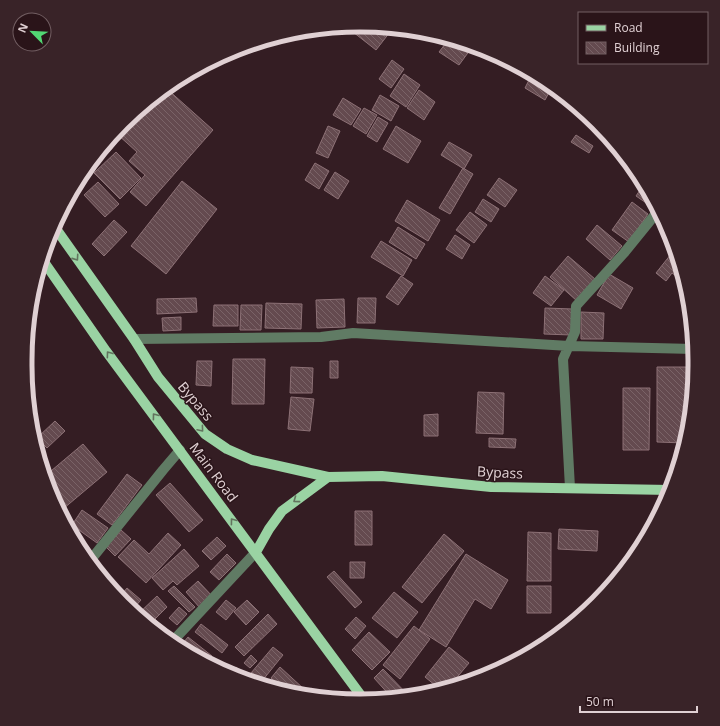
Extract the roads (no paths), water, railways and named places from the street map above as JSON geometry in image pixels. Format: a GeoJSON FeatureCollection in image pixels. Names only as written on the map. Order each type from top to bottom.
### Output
{"type":"FeatureCollection","features":[{"type":"Feature","properties":{"kind":"main road"},"geometry":{"type":"LineString","coordinates":[[58,232],[134,339]]}},
{"type":"Feature","properties":{"kind":"main road","name":"Main Road"},"geometry":{"type":"LineString","coordinates":[[46,265],[106,351],[361,694]]}},
{"type":"Feature","properties":{"kind":"main road","name":"Bypass"},"geometry":{"type":"LineString","coordinates":[[134,339],[158,377],[205,434],[227,449],[252,460],[328,477],[382,476],[491,487],[664,490]]}},
{"type":"Feature","properties":{"kind":"main road"},"geometry":{"type":"LineString","coordinates":[[256,552],[269,529],[282,511],[328,477]]}},
{"type":"Feature","properties":{"kind":"street"},"geometry":{"type":"LineString","coordinates":[[570,488],[563,359],[575,332],[576,306],[654,216]]}},
{"type":"Feature","properties":{"kind":"street"},"geometry":{"type":"LineString","coordinates":[[134,339],[321,337],[353,333],[569,346],[687,349]]}},
{"type":"Feature","properties":{"kind":"street"},"geometry":{"type":"LineString","coordinates":[[93,557],[180,450]]}},
{"type":"Feature","properties":{"kind":"street"},"geometry":{"type":"LineString","coordinates":[[176,637],[256,552]]}}]}
